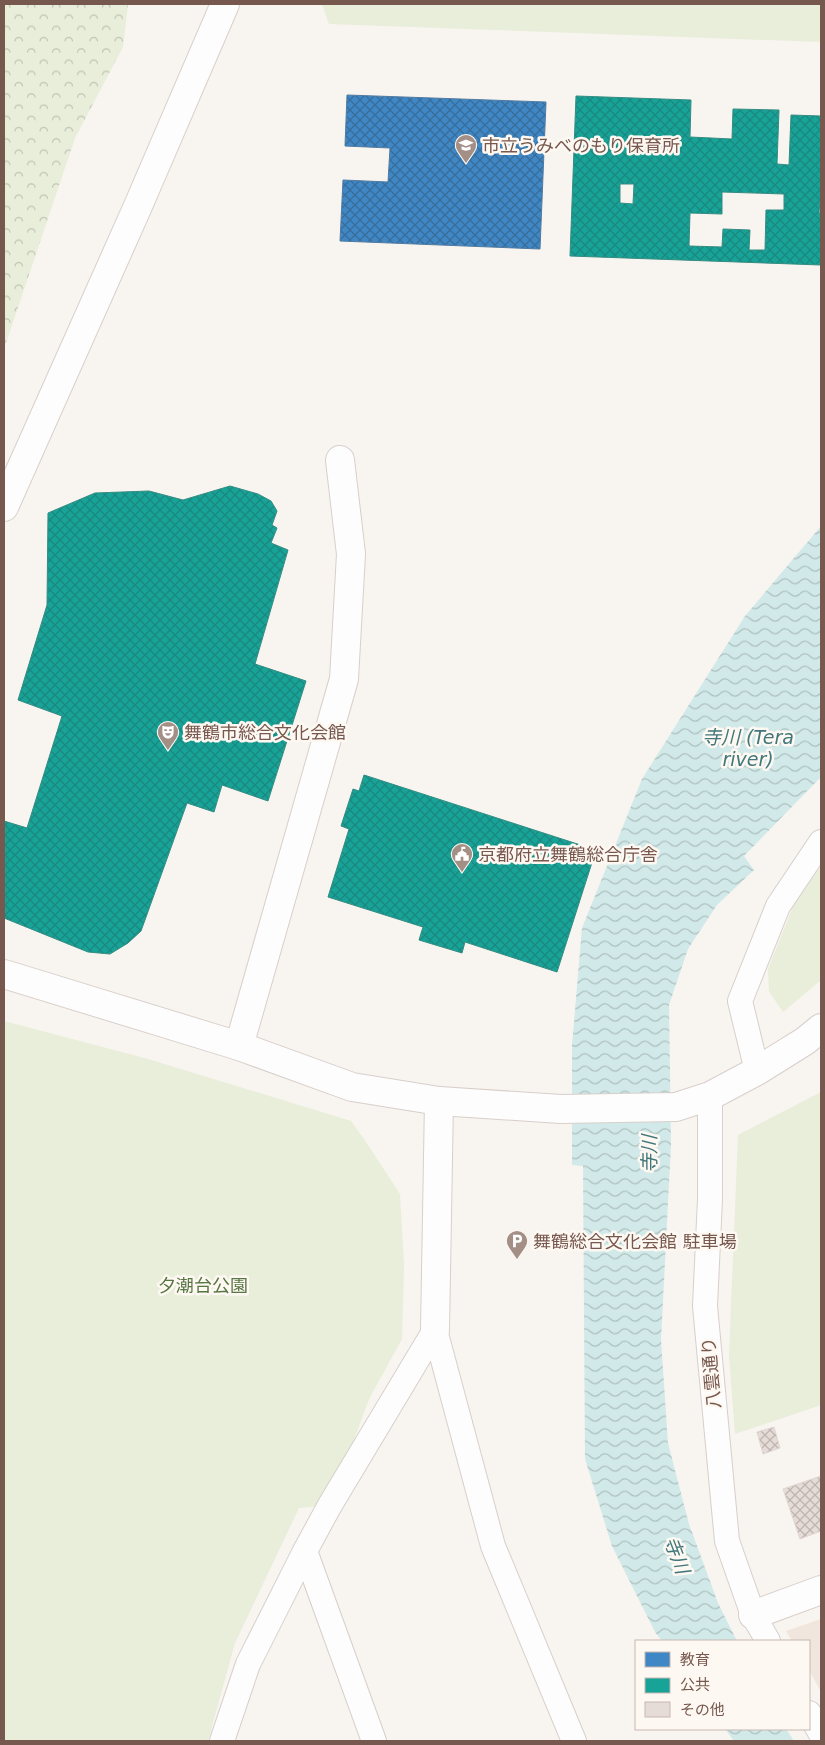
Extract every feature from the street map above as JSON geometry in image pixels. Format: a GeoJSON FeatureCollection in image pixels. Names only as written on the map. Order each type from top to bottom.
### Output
{"type":"FeatureCollection","features":[{"type":"Feature","properties":{"kind":"street"},"geometry":{"type":"LineString","coordinates":[[4,507],[138,206],[225,4]]}},
{"type":"Feature","properties":{"kind":"street"},"geometry":{"type":"LineString","coordinates":[[239,1046],[344,679],[351,554],[340,460]]}},
{"type":"Feature","properties":{"kind":"street"},"geometry":{"type":"LineString","coordinates":[[757,1071],[740,1001],[778,906],[821,842]]}},
{"type":"Feature","properties":{"kind":"street"},"geometry":{"type":"LineString","coordinates":[[4,974],[239,1046],[352,1087],[439,1101],[561,1109],[676,1107],[710,1096],[757,1071],[805,1041],[821,1028]]}},
{"type":"Feature","properties":{"kind":"street","name":"八雲通り"},"geometry":{"type":"LineString","coordinates":[[710,1096],[710,1199],[705,1306],[727,1541],[753,1614],[767,1640]]}},
{"type":"Feature","properties":{"kind":"street"},"geometry":{"type":"LineString","coordinates":[[439,1101],[436,1330],[494,1546],[574,1741]]}},
{"type":"Feature","properties":{"kind":"street"},"geometry":{"type":"LineString","coordinates":[[222,1741],[248,1664],[305,1551],[330,1505],[436,1330]]}},
{"type":"Feature","properties":{"kind":"street"},"geometry":{"type":"LineString","coordinates":[[305,1551],[374,1741]]}},
{"type":"Feature","properties":{"kind":"street"},"geometry":{"type":"LineString","coordinates":[[753,1614],[821,1590]]}},
{"type":"Feature","properties":{"kind":"street"},"geometry":{"type":"LineString","coordinates":[[810,1715],[821,1734]]}},
{"type":"Feature","properties":{"kind":"shaded area"},"geometry":{"type":"Polygon","coordinates":[[[821,1619],[821,1692],[810,1672],[810,1640],[791,1640],[786,1631],[821,1619]]]}},
{"type":"Feature","properties":{"kind":"green space"},"geometry":{"type":"Polygon","coordinates":[[[4,4],[128,4],[123,47],[75,138],[4,349],[4,4]]]}},
{"type":"Feature","properties":{"kind":"green space"},"geometry":{"type":"Polygon","coordinates":[[[322,4],[821,4],[821,42],[329,24],[322,4]]]}},
{"type":"Feature","properties":{"kind":"green space"},"geometry":{"type":"Polygon","coordinates":[[[821,867],[821,980],[783,1012],[769,991],[768,969],[794,904],[791,901],[821,867]]]}},
{"type":"Feature","properties":{"kind":"green space","name":"夕潮台公園"},"geometry":{"type":"Polygon","coordinates":[[[4,1021],[148,1059],[351,1121],[400,1194],[404,1265],[402,1339],[369,1399],[330,1505],[299,1508],[235,1643],[208,1741],[4,1741],[4,1021]]]}},
{"type":"Feature","properties":{"kind":"green space"},"geometry":{"type":"Polygon","coordinates":[[[821,1092],[821,1405],[735,1434],[729,1355],[738,1135],[821,1092]]]}},
{"type":"Feature","properties":{"kind":"water","name":"寺川 (Tera river)"},"geometry":{"type":"Polygon","coordinates":[[[821,526],[821,777],[744,856],[754,870],[717,905],[688,949],[669,1005],[671,1145],[661,1340],[668,1443],[689,1524],[718,1603],[736,1640],[661,1640],[655,1632],[612,1546],[585,1459],[583,1166],[572,1165],[572,1045],[582,928],[642,779],[745,616],[821,526]]]}},
{"type":"Feature","properties":{"kind":"water"},"geometry":{"type":"Polygon","coordinates":[[[726,1730],[787,1730],[794,1741],[734,1741],[726,1730]]]}},
{"type":"Feature","properties":{"kind":"building: 教育","name":"市立うみべのもり保育所"},"geometry":{"type":"Polygon","coordinates":[[[347,95],[546,102],[540,249],[340,241],[343,180],[388,182],[390,148],[345,146],[347,95]]]}},
{"type":"Feature","properties":{"kind":"building: 公共"},"geometry":{"type":"Polygon","coordinates":[[[576,96],[691,100],[690,137],[732,139],[733,109],[779,110],[777,164],[789,165],[791,115],[821,116],[819,213],[821,213],[821,265],[570,256],[576,96]],[[620,184],[620,203],[633,204],[634,184],[620,184]],[[722,192],[722,214],[690,213],[689,246],[722,247],[723,229],[750,230],[749,250],[765,250],[766,210],[784,210],[784,194],[722,192]]]}},
{"type":"Feature","properties":{"kind":"building: 公共","name":"舞鶴市総合文化会館"},"geometry":{"type":"Polygon","coordinates":[[[230,486],[258,494],[271,501],[277,511],[272,525],[277,528],[271,543],[288,550],[255,664],[306,681],[268,801],[222,785],[214,812],[187,803],[141,931],[128,943],[110,954],[88,952],[4,918],[4,821],[27,828],[62,716],[18,700],[47,605],[48,513],[95,493],[149,491],[183,500],[230,486]]]}},
{"type":"Feature","properties":{"kind":"building: 公共","name":"京都府立舞鶴総合庁舎"},"geometry":{"type":"Polygon","coordinates":[[[364,775],[596,850],[557,972],[465,942],[462,953],[419,940],[423,927],[328,897],[349,829],[341,826],[353,789],[359,791],[364,775]]]}},
{"type":"Feature","properties":{"kind":"building: その他"},"geometry":{"type":"Polygon","coordinates":[[[774,1427],[780,1448],[763,1454],[757,1432],[774,1427]]]}},
{"type":"Feature","properties":{"kind":"building: その他"},"geometry":{"type":"Polygon","coordinates":[[[821,1476],[821,1531],[800,1539],[783,1489],[821,1476]]]}},
{"type":"Feature","properties":{"kind":"place","name":"市立うみべのもり保育所"},"geometry":{"type":"Point","coordinates":[466,164]}},
{"type":"Feature","properties":{"kind":"place","name":"舞鶴市総合文化会館"},"geometry":{"type":"Point","coordinates":[168,751]}},
{"type":"Feature","properties":{"kind":"place","name":"京都府立舞鶴総合庁舎"},"geometry":{"type":"Point","coordinates":[462,873]}},
{"type":"Feature","properties":{"kind":"place","name":"舞鶴総合文化会館 駐車場"},"geometry":{"type":"Point","coordinates":[517,1260]}},
{"type":"Feature","properties":{"kind":"water label","name":"寺川"},"geometry":{"type":"Point","coordinates":[649,1154]}},
{"type":"Feature","properties":{"kind":"water label","name":"寺川"},"geometry":{"type":"Point","coordinates":[677,1555]}}]}
